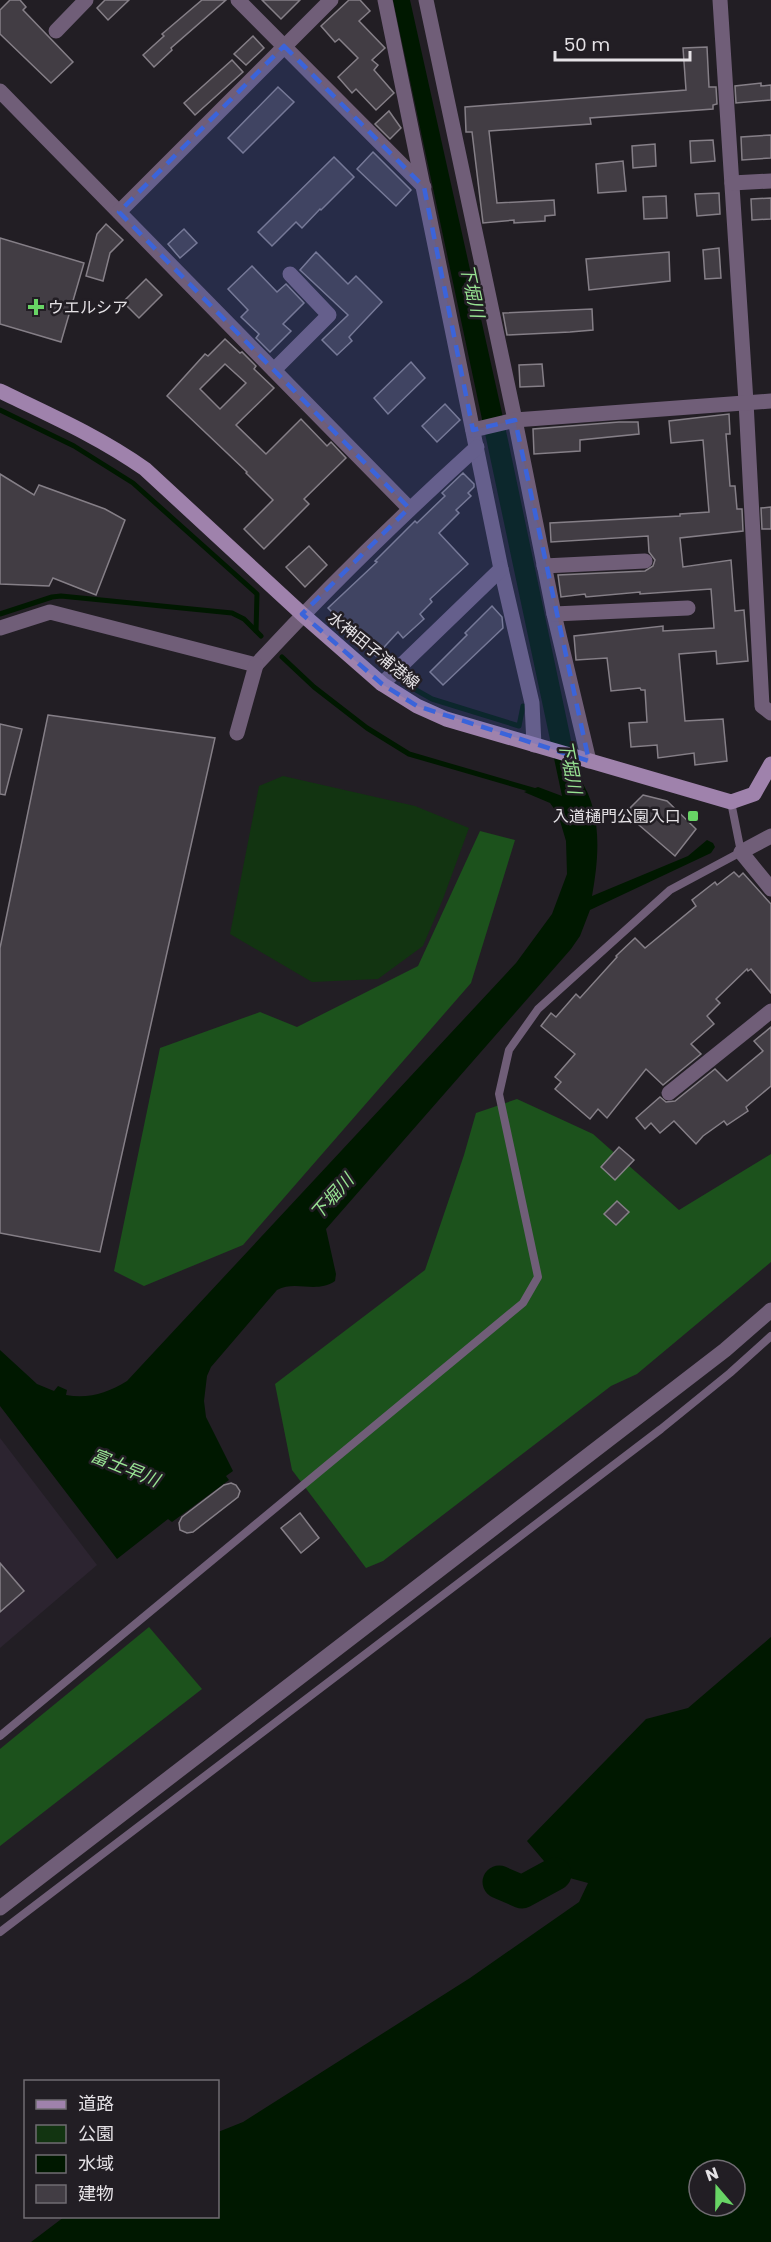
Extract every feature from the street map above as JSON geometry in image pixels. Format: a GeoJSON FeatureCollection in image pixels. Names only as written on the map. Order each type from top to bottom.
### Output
{"type":"FeatureCollection","features":[{"type":"Feature","properties":{"kind":"main road","name":"水神田子浦港線"},"geometry":{"type":"LineString","coordinates":[[0,391],[88,434],[145,469],[302,615],[382,684],[417,706],[446,719],[731,802]]}},
{"type":"Feature","properties":{"kind":"main road"},"geometry":{"type":"LineString","coordinates":[[731,802],[754,794],[771,764]]}},
{"type":"Feature","properties":{"kind":"street"},"geometry":{"type":"LineString","coordinates":[[56,30],[86,0]]}},
{"type":"Feature","properties":{"kind":"street"},"geometry":{"type":"LineString","coordinates":[[238,0],[424,187]]}},
{"type":"Feature","properties":{"kind":"street"},"geometry":{"type":"LineString","coordinates":[[119,212],[331,0]]}},
{"type":"Feature","properties":{"kind":"street"},"geometry":{"type":"LineString","coordinates":[[386,0],[501,569],[540,746]]}},
{"type":"Feature","properties":{"kind":"street"},"geometry":{"type":"LineString","coordinates":[[426,0],[585,760]]}},
{"type":"Feature","properties":{"kind":"street"},"geometry":{"type":"LineString","coordinates":[[720,0],[746,402],[762,706],[771,713]]}},
{"type":"Feature","properties":{"kind":"street"},"geometry":{"type":"LineString","coordinates":[[0,91],[410,508]]}},
{"type":"Feature","properties":{"kind":"street"},"geometry":{"type":"LineString","coordinates":[[732,183],[771,181]]}},
{"type":"Feature","properties":{"kind":"street"},"geometry":{"type":"LineString","coordinates":[[274,370],[329,315],[290,274]]}},
{"type":"Feature","properties":{"kind":"street"},"geometry":{"type":"LineString","coordinates":[[473,430],[515,420],[771,401]]}},
{"type":"Feature","properties":{"kind":"street"},"geometry":{"type":"LineString","coordinates":[[237,733],[256,665],[302,615],[410,508],[477,447]]}},
{"type":"Feature","properties":{"kind":"street"},"geometry":{"type":"LineString","coordinates":[[544,566],[645,561]]}},
{"type":"Feature","properties":{"kind":"street"},"geometry":{"type":"LineString","coordinates":[[382,684],[501,569]]}},
{"type":"Feature","properties":{"kind":"street"},"geometry":{"type":"LineString","coordinates":[[554,614],[688,608]]}},
{"type":"Feature","properties":{"kind":"street"},"geometry":{"type":"LineString","coordinates":[[0,628],[50,612],[256,665]]}},
{"type":"Feature","properties":{"kind":"street"},"geometry":{"type":"LineString","coordinates":[[771,836],[741,852],[771,889]]}},
{"type":"Feature","properties":{"kind":"street"},"geometry":{"type":"LineString","coordinates":[[669,1093],[771,1011]]}},
{"type":"Feature","properties":{"kind":"street"},"geometry":{"type":"LineString","coordinates":[[0,1908],[715,1357],[771,1310]]}},
{"type":"Feature","properties":{"kind":"lane"},"geometry":{"type":"LineString","coordinates":[[0,1736],[523,1303],[538,1277],[498,1094],[509,1050],[538,1009],[670,890],[741,852],[731,802]]}},
{"type":"Feature","properties":{"kind":"lane"},"geometry":{"type":"LineString","coordinates":[[0,1932],[661,1429],[771,1336]]}},
{"type":"Feature","properties":{"kind":"highlighted area"},"geometry":{"type":"Polygon","coordinates":[[[284,46],[424,187],[473,430],[515,420],[589,761],[417,706],[382,684],[302,614],[409,508],[119,212],[284,46]]]}},
{"type":"Feature","properties":{"kind":"shaded area"},"geometry":{"type":"Polygon","coordinates":[[[0,1438],[97,1565],[0,1648],[0,1438]]]}},
{"type":"Feature","properties":{"kind":"green space"},"geometry":{"type":"Polygon","coordinates":[[[283,776],[415,806],[469,828],[423,946],[378,979],[312,982],[230,934],[259,786],[283,776]]]}},
{"type":"Feature","properties":{"kind":"green space"},"geometry":{"type":"Polygon","coordinates":[[[480,831],[515,840],[471,983],[243,1245],[144,1286],[114,1271],[160,1048],[260,1012],[297,1027],[418,966],[480,831]]]}},
{"type":"Feature","properties":{"kind":"green space"},"geometry":{"type":"Polygon","coordinates":[[[517,1099],[593,1134],[679,1210],[771,1154],[771,1262],[637,1374],[611,1386],[383,1561],[366,1568],[292,1470],[275,1384],[425,1270],[476,1113],[517,1099]]]}},
{"type":"Feature","properties":{"kind":"green space"},"geometry":{"type":"Polygon","coordinates":[[[149,1627],[202,1689],[0,1846],[0,1749],[149,1627]]]}},
{"type":"Feature","properties":{"kind":"water","name":"下堀川"},"geometry":{"type":"Polygon","coordinates":[[[393,0],[410,0],[508,440],[579,778],[587,791],[596,820],[597,851],[592,896],[688,856],[707,840],[715,847],[711,853],[590,910],[580,936],[571,949],[326,1229],[336,1274],[335,1281],[328,1285],[291,1286],[277,1290],[211,1367],[207,1376],[204,1401],[206,1417],[233,1471],[226,1476],[229,1480],[172,1522],[168,1519],[117,1559],[0,1406],[0,1350],[37,1384],[54,1391],[58,1386],[67,1390],[66,1395],[98,1394],[127,1381],[516,963],[552,914],[567,874],[566,841],[558,814],[550,803],[524,792],[538,787],[562,796],[393,0]]]}},
{"type":"Feature","properties":{"kind":"water"},"geometry":{"type":"Polygon","coordinates":[[[771,1637],[771,2242],[31,2242],[63,2218],[219,2218],[219,2132],[243,2122],[470,1978],[579,1902],[588,1883],[555,1874],[527,1841],[646,1719],[688,1708],[771,1637]]]}},
{"type":"Feature","properties":{"kind":"building"},"geometry":{"type":"Polygon","coordinates":[[[10,0],[20,0],[26,7],[23,10],[73,62],[51,83],[0,34],[0,10],[10,0]]]}},
{"type":"Feature","properties":{"kind":"building"},"geometry":{"type":"Polygon","coordinates":[[[105,0],[129,0],[108,20],[97,8],[105,0]]]}},
{"type":"Feature","properties":{"kind":"building"},"geometry":{"type":"Polygon","coordinates":[[[202,0],[226,0],[171,48],[172,50],[154,67],[143,55],[164,36],[162,34],[202,0]]]}},
{"type":"Feature","properties":{"kind":"building"},"geometry":{"type":"Polygon","coordinates":[[[262,0],[300,0],[281,19],[262,0]]]}},
{"type":"Feature","properties":{"kind":"building"},"geometry":{"type":"Polygon","coordinates":[[[349,0],[360,0],[370,11],[359,21],[385,48],[372,60],[378,65],[374,70],[394,93],[376,110],[356,89],[352,93],[338,77],[358,58],[339,39],[335,42],[321,26],[349,0]]]}},
{"type":"Feature","properties":{"kind":"building"},"geometry":{"type":"Polygon","coordinates":[[[253,36],[264,48],[246,65],[234,54],[253,36]]]}},
{"type":"Feature","properties":{"kind":"building"},"geometry":{"type":"Polygon","coordinates":[[[707,47],[709,87],[716,87],[717,104],[713,105],[713,109],[590,118],[591,124],[489,131],[497,203],[554,200],[555,215],[545,216],[545,221],[514,223],[514,220],[483,223],[472,132],[466,132],[465,107],[686,90],[683,48],[707,47]]]}},
{"type":"Feature","properties":{"kind":"building"},"geometry":{"type":"Polygon","coordinates":[[[232,60],[243,72],[195,115],[184,103],[232,60]]]}},
{"type":"Feature","properties":{"kind":"building"},"geometry":{"type":"Polygon","coordinates":[[[761,83],[761,86],[771,85],[771,100],[736,103],[735,86],[761,83]]]}},
{"type":"Feature","properties":{"kind":"building"},"geometry":{"type":"Polygon","coordinates":[[[278,87],[294,102],[243,153],[228,138],[278,87]]]}},
{"type":"Feature","properties":{"kind":"building"},"geometry":{"type":"Polygon","coordinates":[[[389,111],[401,128],[390,139],[375,124],[389,111]]]}},
{"type":"Feature","properties":{"kind":"building"},"geometry":{"type":"Polygon","coordinates":[[[771,135],[771,158],[742,160],[741,137],[771,135]]]}},
{"type":"Feature","properties":{"kind":"building"},"geometry":{"type":"Polygon","coordinates":[[[713,140],[715,161],[691,163],[690,141],[713,140]]]}},
{"type":"Feature","properties":{"kind":"building"},"geometry":{"type":"Polygon","coordinates":[[[655,144],[656,166],[633,168],[632,146],[655,144]]]}},
{"type":"Feature","properties":{"kind":"building"},"geometry":{"type":"Polygon","coordinates":[[[373,152],[411,190],[396,206],[357,169],[373,152]]]}},
{"type":"Feature","properties":{"kind":"building"},"geometry":{"type":"Polygon","coordinates":[[[334,157],[354,177],[302,228],[296,222],[272,246],[258,232],[334,157]]]}},
{"type":"Feature","properties":{"kind":"building"},"geometry":{"type":"Polygon","coordinates":[[[623,161],[626,191],[598,193],[596,164],[623,161]]]}},
{"type":"Feature","properties":{"kind":"building"},"geometry":{"type":"Polygon","coordinates":[[[719,193],[720,214],[697,216],[695,194],[719,193]]]}},
{"type":"Feature","properties":{"kind":"building"},"geometry":{"type":"Polygon","coordinates":[[[666,196],[667,218],[644,219],[643,197],[666,196]]]}},
{"type":"Feature","properties":{"kind":"building"},"geometry":{"type":"Polygon","coordinates":[[[771,198],[771,219],[752,220],[751,199],[771,198]]]}},
{"type":"Feature","properties":{"kind":"building"},"geometry":{"type":"Polygon","coordinates":[[[106,224],[123,240],[110,253],[103,281],[86,276],[97,234],[106,224]]]}},
{"type":"Feature","properties":{"kind":"building"},"geometry":{"type":"Polygon","coordinates":[[[184,229],[197,243],[180,258],[168,244],[184,229]]]}},
{"type":"Feature","properties":{"kind":"building","name":"ウエルシア"},"geometry":{"type":"Polygon","coordinates":[[[0,238],[84,263],[61,342],[0,324],[0,238]]]}},
{"type":"Feature","properties":{"kind":"building"},"geometry":{"type":"Polygon","coordinates":[[[719,248],[721,278],[705,279],[703,250],[719,248]]]}},
{"type":"Feature","properties":{"kind":"building"},"geometry":{"type":"Polygon","coordinates":[[[316,252],[348,284],[356,276],[382,302],[349,337],[352,341],[337,355],[322,340],[348,315],[300,270],[316,252]]]}},
{"type":"Feature","properties":{"kind":"building"},"geometry":{"type":"Polygon","coordinates":[[[669,252],[670,281],[589,290],[586,259],[669,252]]]}},
{"type":"Feature","properties":{"kind":"building"},"geometry":{"type":"Polygon","coordinates":[[[252,266],[277,292],[286,284],[304,303],[283,324],[291,331],[270,352],[256,338],[259,334],[241,317],[248,310],[228,289],[252,266]]]}},
{"type":"Feature","properties":{"kind":"building"},"geometry":{"type":"Polygon","coordinates":[[[146,279],[162,295],[139,318],[123,302],[146,279]]]}},
{"type":"Feature","properties":{"kind":"building"},"geometry":{"type":"Polygon","coordinates":[[[592,309],[593,330],[507,335],[503,313],[592,309]]]}},
{"type":"Feature","properties":{"kind":"building"},"geometry":{"type":"Polygon","coordinates":[[[225,339],[256,366],[254,369],[274,388],[236,425],[266,454],[301,419],[327,446],[331,442],[346,458],[304,499],[309,504],[264,549],[244,529],[273,500],[167,396],[205,354],[208,356],[225,339]],[[225,364],[200,389],[220,409],[246,383],[225,364]]]}},
{"type":"Feature","properties":{"kind":"building"},"geometry":{"type":"Polygon","coordinates":[[[411,362],[425,378],[388,414],[374,398],[411,362]]]}},
{"type":"Feature","properties":{"kind":"building"},"geometry":{"type":"Polygon","coordinates":[[[542,364],[544,386],[520,387],[519,365],[542,364]]]}},
{"type":"Feature","properties":{"kind":"building"},"geometry":{"type":"Polygon","coordinates":[[[445,404],[460,420],[437,442],[422,426],[445,404]]]}},
{"type":"Feature","properties":{"kind":"building"},"geometry":{"type":"Polygon","coordinates":[[[729,414],[730,434],[726,434],[730,486],[735,486],[737,509],[742,509],[743,531],[680,538],[683,567],[731,560],[735,611],[744,610],[748,661],[717,664],[716,651],[679,654],[685,721],[723,719],[727,761],[695,765],[694,753],[658,758],[657,745],[631,747],[629,723],[647,722],[645,690],[640,688],[611,691],[607,658],[576,660],[574,636],[663,626],[663,631],[714,628],[711,589],[561,597],[558,575],[645,571],[653,566],[655,560],[649,552],[648,536],[551,542],[550,523],[680,516],[680,514],[709,512],[703,440],[671,443],[669,421],[729,414]]]}},
{"type":"Feature","properties":{"kind":"building"},"geometry":{"type":"Polygon","coordinates":[[[638,422],[639,434],[580,440],[580,451],[534,454],[533,429],[638,422]]]}},
{"type":"Feature","properties":{"kind":"building"},"geometry":{"type":"Polygon","coordinates":[[[463,473],[474,484],[468,493],[471,496],[456,510],[459,513],[439,533],[468,564],[430,599],[432,602],[420,614],[424,619],[403,638],[398,632],[376,656],[328,608],[377,562],[375,561],[415,521],[417,523],[445,496],[442,493],[463,473]]]}},
{"type":"Feature","properties":{"kind":"building"},"geometry":{"type":"Polygon","coordinates":[[[0,474],[34,495],[39,485],[105,509],[125,520],[96,595],[53,578],[49,586],[0,584],[0,474]]]}},
{"type":"Feature","properties":{"kind":"building"},"geometry":{"type":"Polygon","coordinates":[[[771,507],[771,529],[762,529],[761,508],[771,507]]]}},
{"type":"Feature","properties":{"kind":"building"},"geometry":{"type":"Polygon","coordinates":[[[309,546],[327,565],[305,587],[286,567],[309,546]]]}},
{"type":"Feature","properties":{"kind":"building"},"geometry":{"type":"Polygon","coordinates":[[[492,606],[502,617],[503,628],[443,685],[430,672],[492,606]]]}},
{"type":"Feature","properties":{"kind":"building"},"geometry":{"type":"Polygon","coordinates":[[[48,715],[215,738],[100,1252],[0,1233],[0,948],[48,715]]]}},
{"type":"Feature","properties":{"kind":"building"},"geometry":{"type":"Polygon","coordinates":[[[0,724],[22,729],[5,795],[0,794],[0,724]]]}},
{"type":"Feature","properties":{"kind":"building"},"geometry":{"type":"Polygon","coordinates":[[[643,795],[667,801],[696,829],[675,856],[625,813],[643,795]]]}},
{"type":"Feature","properties":{"kind":"building"},"geometry":{"type":"Polygon","coordinates":[[[734,872],[739,877],[743,873],[771,904],[771,993],[751,969],[748,971],[747,969],[716,999],[720,1003],[707,1016],[714,1024],[691,1044],[701,1054],[663,1085],[646,1069],[607,1118],[598,1109],[590,1119],[555,1089],[561,1082],[555,1077],[575,1054],[541,1026],[551,1013],[556,1017],[576,994],[580,998],[616,956],[635,938],[645,948],[696,906],[692,900],[715,882],[717,885],[734,872]]]}},
{"type":"Feature","properties":{"kind":"building"},"geometry":{"type":"Polygon","coordinates":[[[771,1027],[771,1086],[746,1107],[748,1111],[727,1125],[724,1121],[696,1144],[674,1121],[660,1133],[651,1123],[645,1129],[636,1118],[660,1097],[666,1102],[675,1101],[715,1069],[727,1081],[763,1051],[754,1041],[771,1027]]]}},
{"type":"Feature","properties":{"kind":"building"},"geometry":{"type":"Polygon","coordinates":[[[619,1147],[634,1160],[615,1180],[601,1167],[619,1147]]]}},
{"type":"Feature","properties":{"kind":"building"},"geometry":{"type":"Polygon","coordinates":[[[617,1201],[629,1212],[616,1225],[604,1214],[617,1201]]]}},
{"type":"Feature","properties":{"kind":"building"},"geometry":{"type":"Polygon","coordinates":[[[231,1483],[236,1485],[240,1491],[238,1497],[193,1532],[187,1533],[180,1530],[179,1523],[182,1517],[224,1485],[231,1483]]]}},
{"type":"Feature","properties":{"kind":"building"},"geometry":{"type":"Polygon","coordinates":[[[300,1513],[319,1538],[301,1553],[281,1528],[300,1513]]]}},
{"type":"Feature","properties":{"kind":"building"},"geometry":{"type":"Polygon","coordinates":[[[0,1563],[24,1591],[0,1612],[0,1563]]]}},
{"type":"Feature","properties":{"kind":"waterway"},"geometry":{"type":"LineString","coordinates":[[0,410],[74,446],[133,483],[257,594],[256,631]]}},
{"type":"Feature","properties":{"kind":"waterway"},"geometry":{"type":"LineString","coordinates":[[0,614],[61,596],[232,613],[244,619],[261,636]]}},
{"type":"Feature","properties":{"kind":"waterway"},"geometry":{"type":"LineString","coordinates":[[282,657],[314,687],[367,728],[409,754],[536,791]]}},
{"type":"Feature","properties":{"kind":"waterway"},"geometry":{"type":"LineString","coordinates":[[409,686],[432,699],[519,726],[523,706]]}},
{"type":"Feature","properties":{"kind":"waterway","name":"富士早川"},"geometry":{"type":"LineString","coordinates":[[499,1882],[522,1892],[555,1874]]}},
{"type":"Feature","properties":{"kind":"place","name":"ウエルシア"},"geometry":{"type":"Point","coordinates":[36,307]}},
{"type":"Feature","properties":{"kind":"place","name":"入道樋門公園入口"},"geometry":{"type":"Point","coordinates":[693,816]}}]}
